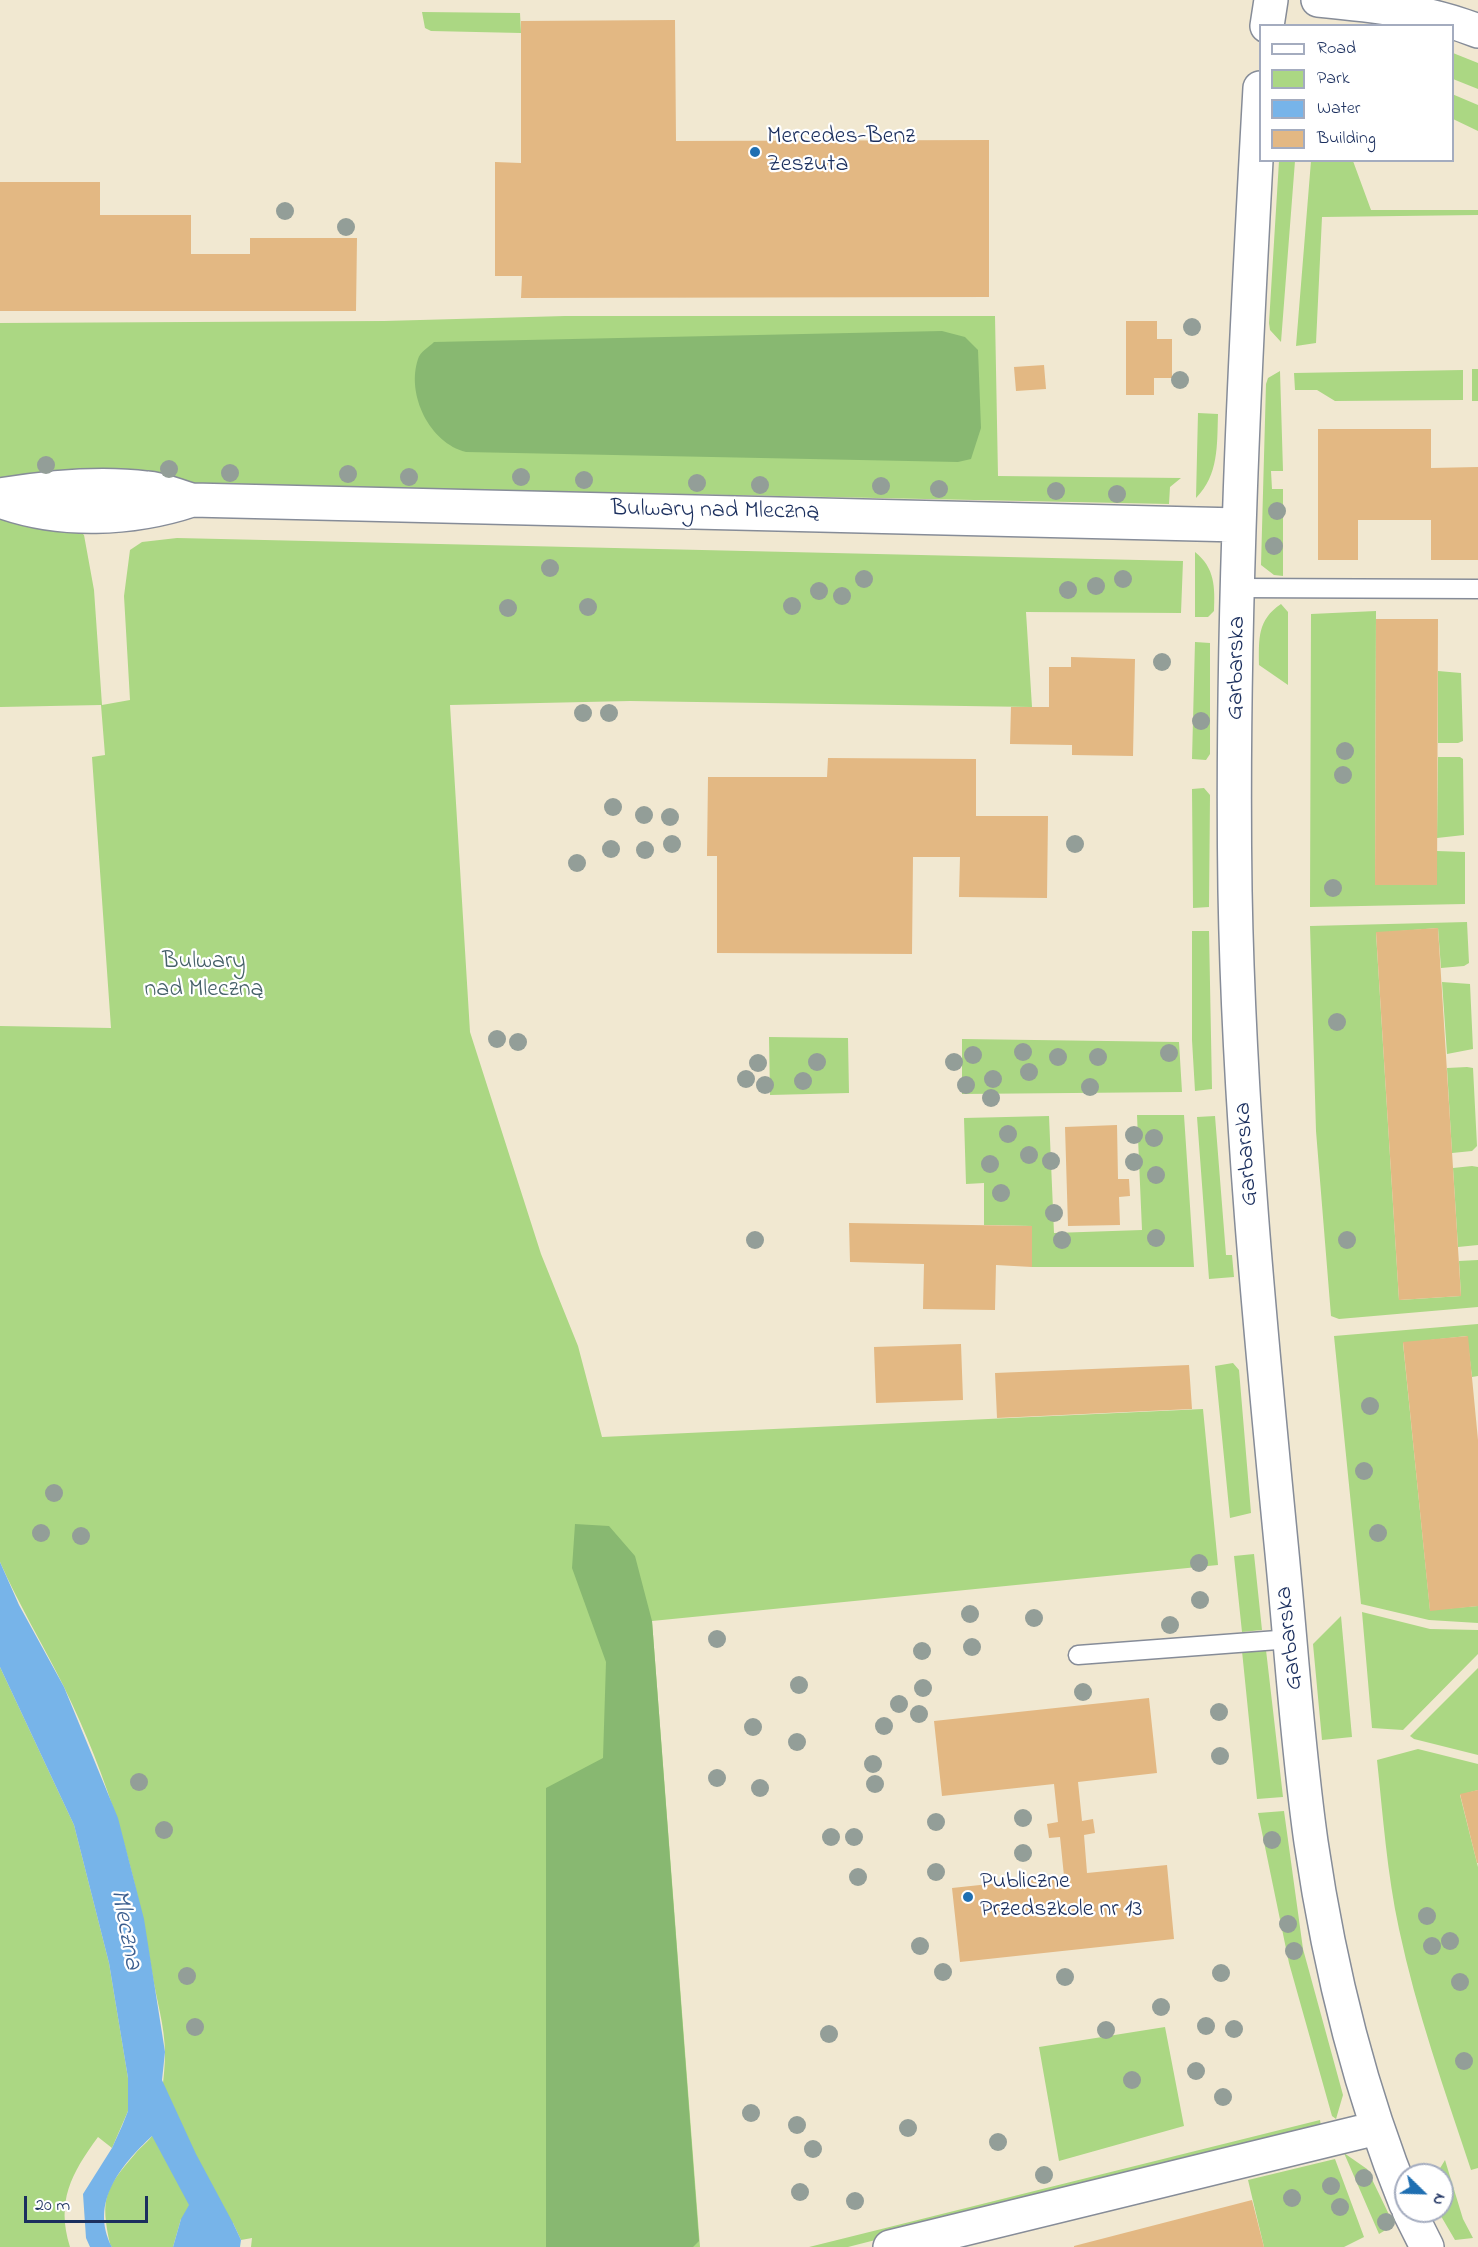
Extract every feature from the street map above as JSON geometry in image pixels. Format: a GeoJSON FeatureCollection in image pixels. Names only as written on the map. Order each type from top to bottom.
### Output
{"type":"FeatureCollection","features":[{"type":"Feature","properties":{"kind":"street"},"geometry":{"type":"LineString","coordinates":[[1268,24],[1271,0]]}},
{"type":"Feature","properties":{"kind":"street"},"geometry":{"type":"LineString","coordinates":[[1317,0],[1397,10],[1457,23],[1478,32]]}},
{"type":"Feature","properties":{"kind":"street","name":"Garbarska"},"geometry":{"type":"LineString","coordinates":[[1259,106],[1241,433],[1235,886],[1238,989],[1264,1369],[1310,1837],[1338,1983],[1377,2128],[1394,2173]]}},
{"type":"Feature","properties":{"kind":"street","name":"Bulwary nad Mleczną"},"geometry":{"type":"LineString","coordinates":[[0,495],[44,487],[147,488],[192,500],[1239,525]]}},
{"type":"Feature","properties":{"kind":"street","name":"Bulwary nad Mleczną"},"geometry":{"type":"LineString","coordinates":[[0,501],[39,513],[106,516],[158,511],[192,500]]}},
{"type":"Feature","properties":{"kind":"street"},"geometry":{"type":"LineString","coordinates":[[890,2247],[1377,2128]]}},
{"type":"Feature","properties":{"kind":"street"},"geometry":{"type":"LineString","coordinates":[[1415,2223],[1427,2247]]}},
{"type":"Feature","properties":{"kind":"lane"},"geometry":{"type":"LineString","coordinates":[[1238,588],[1478,589]]}},
{"type":"Feature","properties":{"kind":"lane"},"geometry":{"type":"LineString","coordinates":[[1078,1655],[1291,1639]]}},
{"type":"Feature","properties":{"kind":"green space"},"geometry":{"type":"Polygon","coordinates":[[[422,12],[520,13],[521,33],[431,31],[425,28],[422,12]]]}},
{"type":"Feature","properties":{"kind":"green space"},"geometry":{"type":"Polygon","coordinates":[[[1454,53],[1478,63],[1478,89],[1454,79],[1454,53]]]}},
{"type":"Feature","properties":{"kind":"green space"},"geometry":{"type":"Polygon","coordinates":[[[1454,95],[1478,105],[1478,131],[1454,119],[1454,95]]]}},
{"type":"Feature","properties":{"kind":"green space"},"geometry":{"type":"Polygon","coordinates":[[[1279,162],[1295,162],[1281,342],[1270,330],[1279,162]]]}},
{"type":"Feature","properties":{"kind":"green space"},"geometry":{"type":"Polygon","coordinates":[[[1311,162],[1353,162],[1371,210],[1478,210],[1478,215],[1322,217],[1316,343],[1296,346],[1311,162]]]}},
{"type":"Feature","properties":{"kind":"green space"},"geometry":{"type":"Polygon","coordinates":[[[565,316],[995,316],[998,476],[1181,478],[1170,487],[1169,504],[0,480],[0,323],[384,321],[565,316]]]}},
{"type":"Feature","properties":{"kind":"green space"},"geometry":{"type":"Polygon","coordinates":[[[942,331],[965,337],[978,350],[981,428],[971,459],[958,462],[466,452],[453,447],[432,428],[418,402],[415,387],[419,356],[434,342],[942,331]]]}},
{"type":"Feature","properties":{"kind":"green space"},"geometry":{"type":"Polygon","coordinates":[[[1472,369],[1478,369],[1478,401],[1472,401],[1472,369]]]}},
{"type":"Feature","properties":{"kind":"green space"},"geometry":{"type":"Polygon","coordinates":[[[1463,370],[1463,400],[1335,401],[1317,390],[1295,390],[1294,373],[1463,370]]]}},
{"type":"Feature","properties":{"kind":"green space"},"geometry":{"type":"Polygon","coordinates":[[[1280,371],[1283,471],[1271,471],[1272,489],[1283,489],[1283,576],[1274,575],[1261,565],[1266,384],[1268,378],[1280,371]]]}},
{"type":"Feature","properties":{"kind":"green space"},"geometry":{"type":"Polygon","coordinates":[[[1198,413],[1218,414],[1217,448],[1213,469],[1204,489],[1196,498],[1198,413]]]}},
{"type":"Feature","properties":{"kind":"green space"},"geometry":{"type":"Polygon","coordinates":[[[0,519],[79,530],[84,535],[94,590],[102,705],[130,700],[124,596],[130,550],[142,542],[177,538],[1183,561],[1181,613],[1026,612],[1032,707],[630,701],[450,705],[470,1032],[541,1254],[578,1346],[602,1437],[1203,1409],[1218,1565],[652,1621],[700,2247],[251,2247],[252,2238],[241,2240],[233,2223],[181,2219],[173,2247],[112,2247],[110,2244],[105,2215],[107,2195],[117,2176],[137,2151],[152,2137],[156,2125],[165,2062],[162,2023],[138,1898],[107,1791],[80,1721],[0,1562],[0,1026],[111,1028],[92,757],[105,755],[101,705],[0,707],[0,519]]]}},
{"type":"Feature","properties":{"kind":"green space"},"geometry":{"type":"Polygon","coordinates":[[[1195,552],[1207,565],[1212,578],[1214,611],[1208,617],[1195,617],[1195,552]]]}},
{"type":"Feature","properties":{"kind":"green space"},"geometry":{"type":"Polygon","coordinates":[[[1281,604],[1288,612],[1288,685],[1259,665],[1263,623],[1281,604]]]}},
{"type":"Feature","properties":{"kind":"green space"},"geometry":{"type":"Polygon","coordinates":[[[1376,611],[1375,885],[1437,885],[1437,851],[1465,852],[1465,904],[1310,907],[1311,614],[1376,611]]]}},
{"type":"Feature","properties":{"kind":"green space"},"geometry":{"type":"Polygon","coordinates":[[[1195,642],[1210,643],[1210,754],[1206,760],[1192,759],[1195,642]]]}},
{"type":"Feature","properties":{"kind":"green space"},"geometry":{"type":"Polygon","coordinates":[[[1438,671],[1461,673],[1463,741],[1458,743],[1438,743],[1438,671]]]}},
{"type":"Feature","properties":{"kind":"green space"},"geometry":{"type":"Polygon","coordinates":[[[1438,757],[1463,759],[1464,835],[1437,838],[1438,757]]]}},
{"type":"Feature","properties":{"kind":"green space"},"geometry":{"type":"Polygon","coordinates":[[[1204,788],[1210,795],[1209,907],[1193,908],[1192,789],[1204,788]]]}},
{"type":"Feature","properties":{"kind":"green space"},"geometry":{"type":"Polygon","coordinates":[[[1467,922],[1469,963],[1464,966],[1441,968],[1438,928],[1376,933],[1399,1300],[1461,1296],[1459,1261],[1478,1260],[1478,1307],[1339,1319],[1331,1316],[1316,1131],[1310,926],[1467,922]]]}},
{"type":"Feature","properties":{"kind":"green space"},"geometry":{"type":"Polygon","coordinates":[[[1192,931],[1209,931],[1212,1089],[1195,1091],[1192,1040],[1192,931]]]}},
{"type":"Feature","properties":{"kind":"green space"},"geometry":{"type":"Polygon","coordinates":[[[1442,982],[1470,984],[1473,1049],[1447,1054],[1442,982]]]}},
{"type":"Feature","properties":{"kind":"green space"},"geometry":{"type":"Polygon","coordinates":[[[769,1037],[848,1038],[849,1093],[770,1095],[769,1037]]]}},
{"type":"Feature","properties":{"kind":"green space"},"geometry":{"type":"Polygon","coordinates":[[[962,1039],[1179,1042],[1182,1092],[962,1094],[962,1039]]]}},
{"type":"Feature","properties":{"kind":"green space"},"geometry":{"type":"Polygon","coordinates":[[[1447,1068],[1473,1068],[1477,1146],[1472,1151],[1452,1153],[1447,1068]]]}},
{"type":"Feature","properties":{"kind":"green space"},"geometry":{"type":"Polygon","coordinates":[[[1137,1115],[1184,1115],[1194,1267],[1032,1267],[1032,1226],[984,1225],[984,1183],[966,1184],[964,1118],[1049,1116],[1054,1233],[1142,1230],[1137,1115]]]}},
{"type":"Feature","properties":{"kind":"green space"},"geometry":{"type":"Polygon","coordinates":[[[1215,1116],[1226,1255],[1232,1255],[1234,1277],[1209,1279],[1197,1117],[1215,1116]]]}},
{"type":"Feature","properties":{"kind":"green space"},"geometry":{"type":"Polygon","coordinates":[[[1478,1167],[1478,1245],[1458,1247],[1453,1168],[1478,1167]]]}},
{"type":"Feature","properties":{"kind":"green space"},"geometry":{"type":"Polygon","coordinates":[[[1478,1324],[1478,1376],[1472,1377],[1467,1336],[1403,1343],[1430,1610],[1478,1606],[1478,1623],[1429,1620],[1361,1604],[1334,1336],[1478,1324]]]}},
{"type":"Feature","properties":{"kind":"green space"},"geometry":{"type":"Polygon","coordinates":[[[1233,1363],[1239,1370],[1251,1513],[1230,1518],[1215,1366],[1233,1363]]]}},
{"type":"Feature","properties":{"kind":"green space"},"geometry":{"type":"Polygon","coordinates":[[[575,1524],[609,1526],[635,1556],[652,1621],[699,2241],[693,2247],[546,2247],[546,1788],[603,1758],[606,1662],[572,1568],[575,1524]]]}},
{"type":"Feature","properties":{"kind":"green space"},"geometry":{"type":"Polygon","coordinates":[[[1254,1554],[1262,1630],[1242,1632],[1234,1556],[1254,1554]]]}},
{"type":"Feature","properties":{"kind":"green space"},"geometry":{"type":"Polygon","coordinates":[[[1362,1612],[1430,1629],[1478,1630],[1478,1654],[1403,1730],[1372,1728],[1362,1612]]]}},
{"type":"Feature","properties":{"kind":"green space"},"geometry":{"type":"Polygon","coordinates":[[[1341,1616],[1352,1737],[1322,1740],[1313,1644],[1341,1616]]]}},
{"type":"Feature","properties":{"kind":"green space"},"geometry":{"type":"Polygon","coordinates":[[[1266,1650],[1283,1797],[1257,1799],[1242,1651],[1266,1650]]]}},
{"type":"Feature","properties":{"kind":"green space"},"geometry":{"type":"Polygon","coordinates":[[[0,1667],[74,1825],[109,1963],[128,2078],[128,2111],[112,2148],[98,2137],[80,2163],[69,2189],[65,2216],[70,2247],[0,2247],[0,1667]]]}},
{"type":"Feature","properties":{"kind":"green space"},"geometry":{"type":"Polygon","coordinates":[[[1478,1668],[1478,1755],[1414,1739],[1410,1736],[1478,1668]]]}},
{"type":"Feature","properties":{"kind":"green space"},"geometry":{"type":"Polygon","coordinates":[[[1418,1749],[1478,1764],[1478,1790],[1460,1795],[1478,1867],[1478,2168],[1471,2170],[1414,1990],[1399,1929],[1388,1866],[1377,1760],[1418,1749]]]}},
{"type":"Feature","properties":{"kind":"green space"},"geometry":{"type":"Polygon","coordinates":[[[1284,1811],[1303,1949],[1343,2095],[1336,2119],[1332,2116],[1289,1963],[1258,1813],[1284,1811]]]}},
{"type":"Feature","properties":{"kind":"green space"},"geometry":{"type":"Polygon","coordinates":[[[1165,2027],[1184,2126],[1059,2161],[1039,2047],[1165,2027]]]}},
{"type":"Feature","properties":{"kind":"green space"},"geometry":{"type":"Polygon","coordinates":[[[1320,2120],[1321,2126],[848,2247],[809,2247],[1320,2120]]]}},
{"type":"Feature","properties":{"kind":"green space"},"geometry":{"type":"Polygon","coordinates":[[[1344,2153],[1367,2169],[1394,2225],[1379,2234],[1344,2153]]]}},
{"type":"Feature","properties":{"kind":"green space"},"geometry":{"type":"Polygon","coordinates":[[[1335,2159],[1364,2237],[1344,2247],[1264,2247],[1248,2180],[1335,2159]]]}},
{"type":"Feature","properties":{"kind":"green space"},"geometry":{"type":"Polygon","coordinates":[[[1454,2190],[1463,2219],[1473,2238],[1455,2240],[1445,2223],[1454,2223],[1454,2190]]]}},
{"type":"Feature","properties":{"kind":"water","name":"Mleczna"},"geometry":{"type":"Polygon","coordinates":[[[0,1562],[19,1605],[64,1687],[118,1818],[144,1919],[165,2052],[162,2080],[196,2154],[241,2240],[240,2247],[173,2247],[181,2219],[189,2205],[152,2136],[129,2159],[106,2200],[104,2215],[106,2231],[112,2247],[90,2247],[86,2238],[83,2194],[112,2148],[128,2111],[128,2078],[109,1963],[74,1825],[0,1667],[0,1562]]]}},
{"type":"Feature","properties":{"kind":"building","name":"Mercedes-Benz Zeszuta"},"geometry":{"type":"Polygon","coordinates":[[[675,20],[676,141],[989,140],[989,297],[521,298],[522,276],[495,276],[495,162],[521,163],[521,21],[675,20]]]}},
{"type":"Feature","properties":{"kind":"building"},"geometry":{"type":"Polygon","coordinates":[[[0,182],[100,182],[100,215],[191,215],[191,254],[250,254],[250,238],[357,238],[356,311],[0,311],[0,182]]]}},
{"type":"Feature","properties":{"kind":"building"},"geometry":{"type":"Polygon","coordinates":[[[1126,321],[1157,321],[1157,339],[1172,339],[1172,378],[1154,378],[1154,395],[1126,395],[1126,321]]]}},
{"type":"Feature","properties":{"kind":"building"},"geometry":{"type":"Polygon","coordinates":[[[1044,365],[1046,389],[1016,391],[1014,367],[1044,365]]]}},
{"type":"Feature","properties":{"kind":"building"},"geometry":{"type":"Polygon","coordinates":[[[1318,429],[1431,429],[1431,468],[1478,467],[1478,560],[1431,560],[1431,520],[1358,520],[1358,560],[1318,560],[1318,429]]]}},
{"type":"Feature","properties":{"kind":"building"},"geometry":{"type":"Polygon","coordinates":[[[1376,619],[1438,619],[1437,885],[1375,885],[1376,619]]]}},
{"type":"Feature","properties":{"kind":"building"},"geometry":{"type":"Polygon","coordinates":[[[1071,657],[1135,659],[1133,756],[1072,755],[1072,745],[1010,744],[1011,707],[1049,707],[1049,667],[1071,667],[1071,657]]]}},
{"type":"Feature","properties":{"kind":"building"},"geometry":{"type":"Polygon","coordinates":[[[828,758],[976,759],[976,816],[1048,816],[1047,898],[959,897],[960,857],[913,857],[912,954],[717,953],[717,856],[707,856],[708,777],[827,777],[828,758]]]}},
{"type":"Feature","properties":{"kind":"building"},"geometry":{"type":"Polygon","coordinates":[[[1438,928],[1461,1296],[1399,1300],[1376,932],[1438,928]]]}},
{"type":"Feature","properties":{"kind":"building"},"geometry":{"type":"Polygon","coordinates":[[[1117,1125],[1118,1179],[1129,1179],[1130,1196],[1119,1197],[1120,1225],[1068,1226],[1065,1127],[1117,1125]]]}},
{"type":"Feature","properties":{"kind":"building"},"geometry":{"type":"Polygon","coordinates":[[[849,1223],[1032,1226],[1032,1267],[996,1265],[995,1310],[923,1309],[924,1264],[850,1262],[849,1223]]]}},
{"type":"Feature","properties":{"kind":"building"},"geometry":{"type":"Polygon","coordinates":[[[1468,1336],[1478,1440],[1478,1606],[1430,1611],[1403,1342],[1468,1336]]]}},
{"type":"Feature","properties":{"kind":"building"},"geometry":{"type":"Polygon","coordinates":[[[961,1344],[963,1400],[876,1403],[874,1347],[961,1344]]]}},
{"type":"Feature","properties":{"kind":"building"},"geometry":{"type":"Polygon","coordinates":[[[1189,1365],[1192,1409],[997,1418],[995,1373],[1189,1365]]]}},
{"type":"Feature","properties":{"kind":"building"},"geometry":{"type":"Polygon","coordinates":[[[1149,1698],[1157,1773],[1078,1782],[1082,1821],[1093,1819],[1095,1833],[1084,1835],[1087,1873],[1167,1865],[1174,1939],[960,1962],[952,1888],[1064,1876],[1060,1837],[1049,1838],[1047,1824],[1058,1822],[1054,1784],[942,1796],[934,1721],[1149,1698]]]}},
{"type":"Feature","properties":{"kind":"building"},"geometry":{"type":"Polygon","coordinates":[[[1478,1790],[1478,1863],[1477,1863],[1460,1794],[1478,1790]]]}},
{"type":"Feature","properties":{"kind":"building"},"geometry":{"type":"Polygon","coordinates":[[[1252,2200],[1264,2247],[1074,2247],[1074,2246],[1252,2200]]]}},
{"type":"Feature","properties":{"kind":"place","name":"Mercedes-Benz Zeszuta"},"geometry":{"type":"Point","coordinates":[755,152]}},
{"type":"Feature","properties":{"kind":"place","name":"Publiczne Przedszkole nr 13"},"geometry":{"type":"Point","coordinates":[968,1897]}}]}
